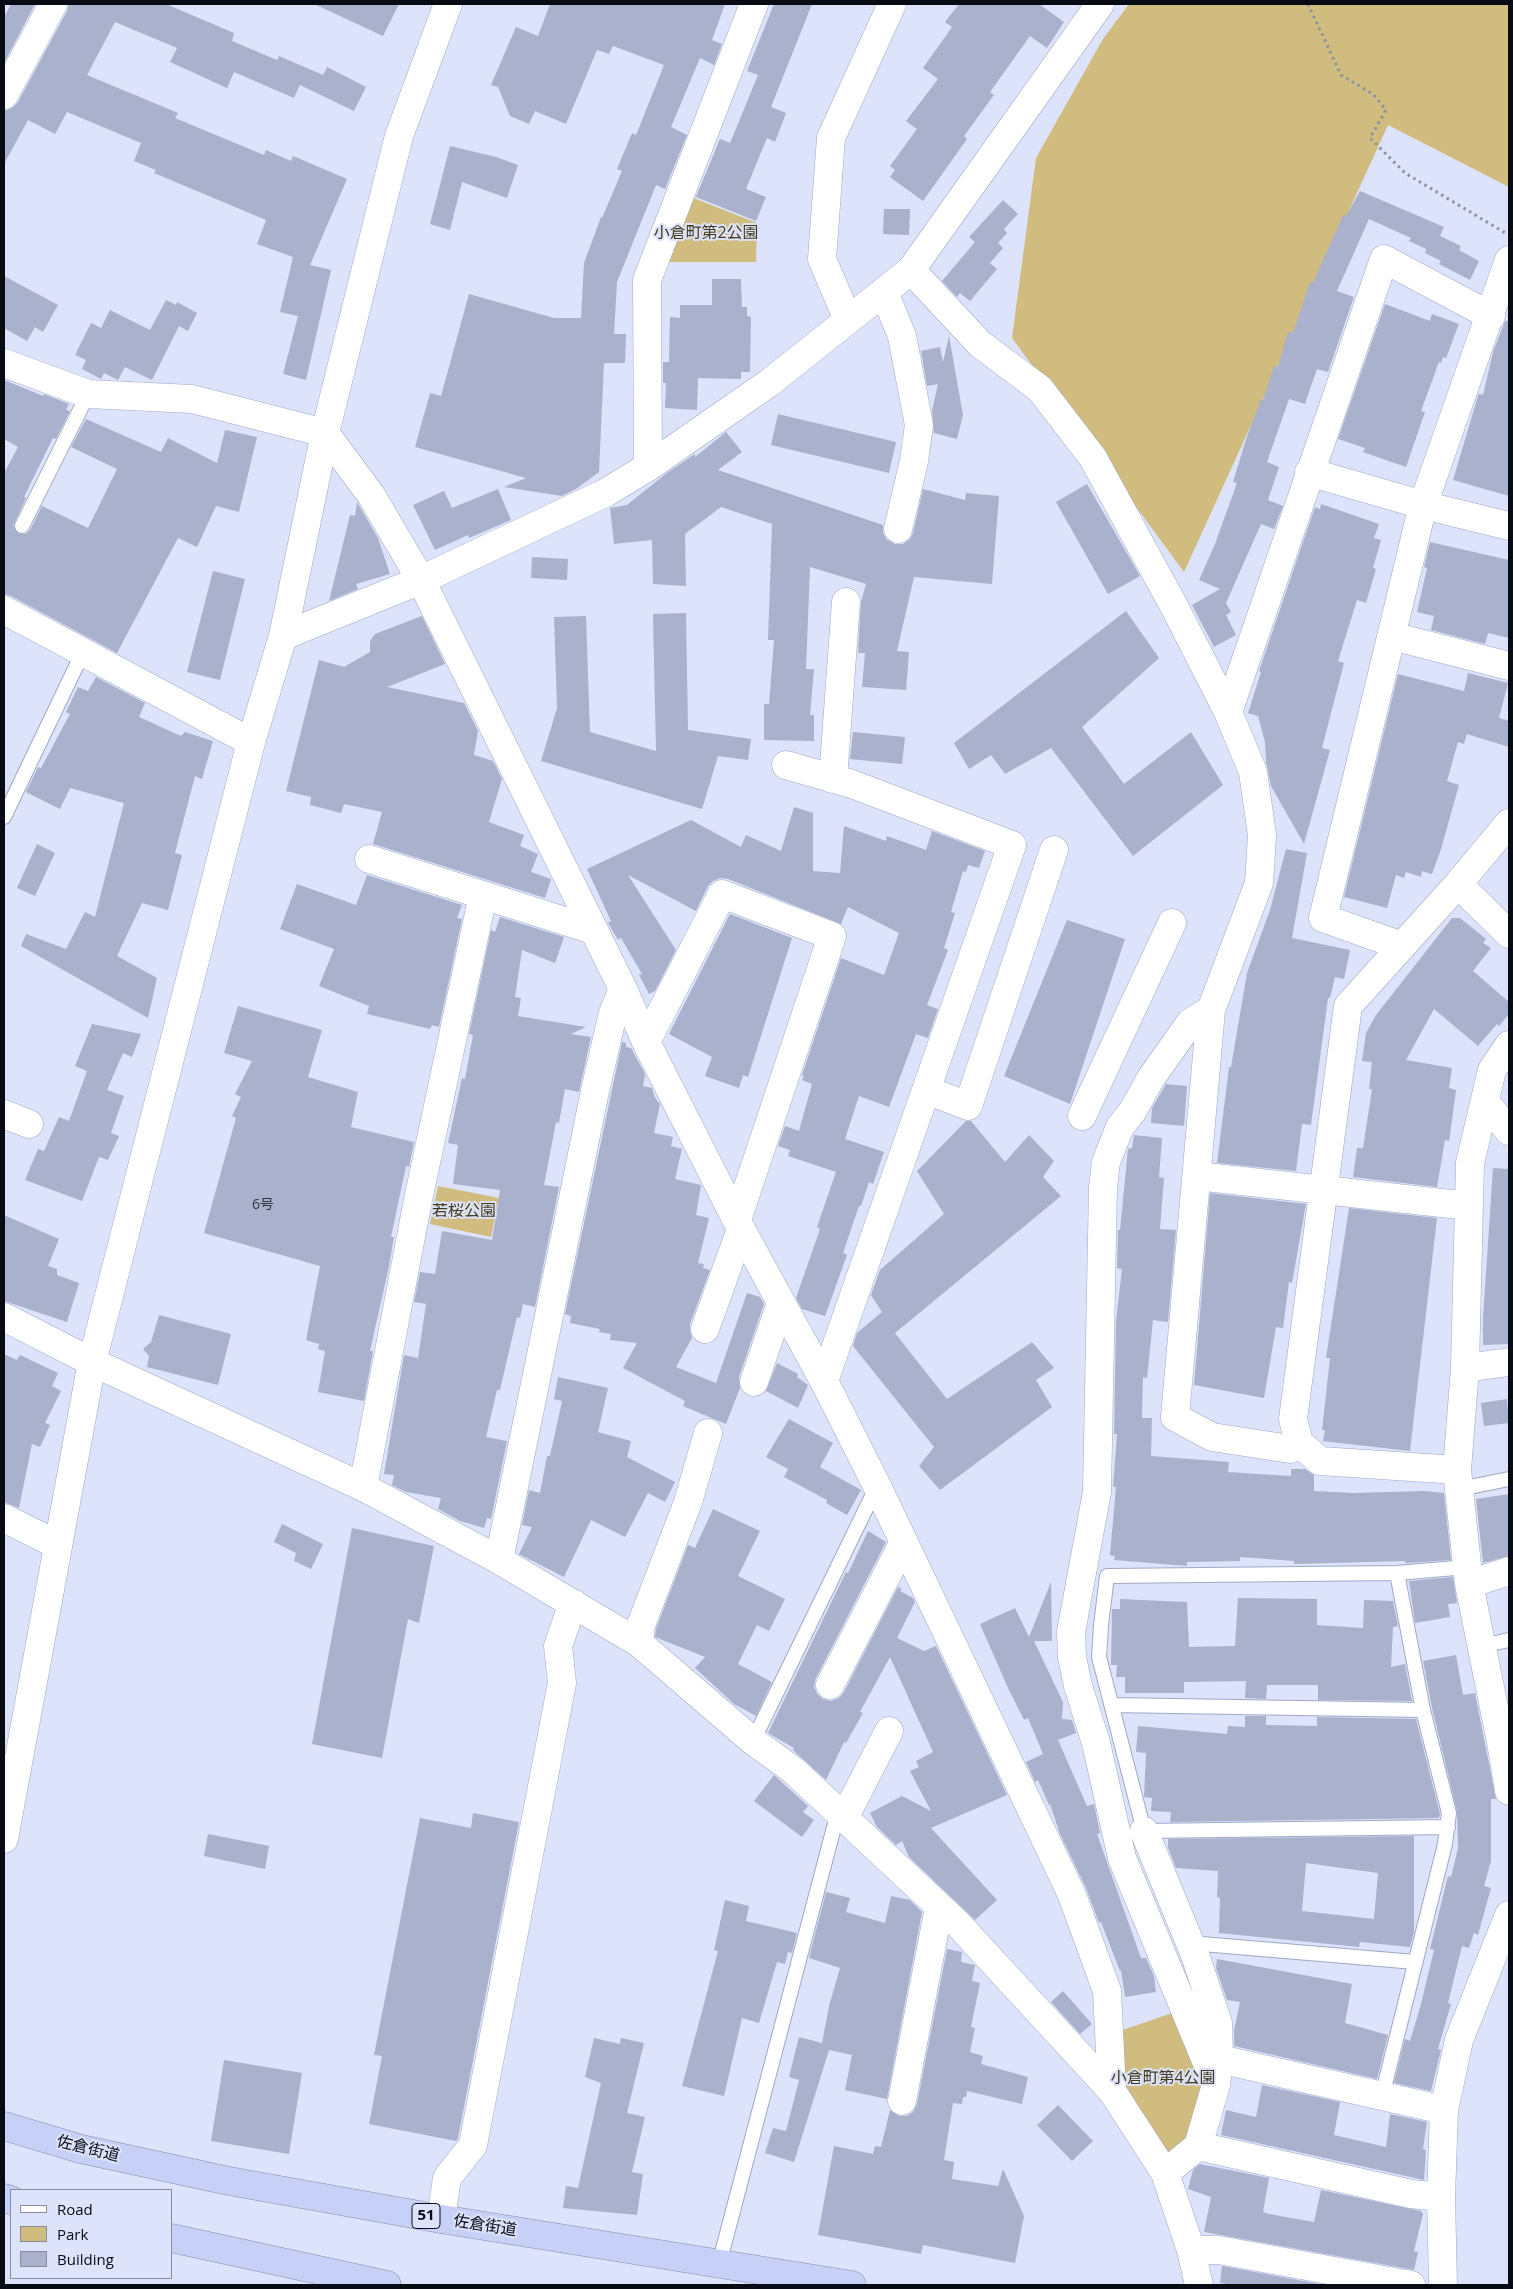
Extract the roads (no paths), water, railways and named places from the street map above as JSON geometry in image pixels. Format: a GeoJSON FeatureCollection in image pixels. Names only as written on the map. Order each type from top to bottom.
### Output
{"type":"FeatureCollection","features":[{"type":"Feature","properties":{"kind":"highway","name":"佐倉街道"},"geometry":{"type":"LineString","coordinates":[[4,2126],[81,2148],[229,2181],[442,2219],[852,2285]]}},
{"type":"Feature","properties":{"kind":"highway"},"geometry":{"type":"LineString","coordinates":[[172,2238],[387,2285]]}},
{"type":"Feature","properties":{"kind":"street"},"geometry":{"type":"LineString","coordinates":[[4,95],[53,4]]}},
{"type":"Feature","properties":{"kind":"street"},"geometry":{"type":"LineString","coordinates":[[4,1839],[92,1362],[251,742],[282,636],[325,433],[399,136],[448,4]]}},
{"type":"Feature","properties":{"kind":"street"},"geometry":{"type":"LineString","coordinates":[[648,467],[647,280],[754,4]]}},
{"type":"Feature","properties":{"kind":"street"},"geometry":{"type":"LineString","coordinates":[[848,320],[822,259],[832,138],[892,4]]}},
{"type":"Feature","properties":{"kind":"street"},"geometry":{"type":"LineString","coordinates":[[282,636],[421,580],[605,493],[648,467],[769,383],[911,270],[1100,4]]}},
{"type":"Feature","properties":{"kind":"street"},"geometry":{"type":"LineString","coordinates":[[1228,712],[1309,472],[1384,259],[1491,316]]}},
{"type":"Feature","properties":{"kind":"street"},"geometry":{"type":"LineString","coordinates":[[1402,946],[1323,918],[1423,505],[1491,316],[1509,260]]}},
{"type":"Feature","properties":{"kind":"street"},"geometry":{"type":"LineString","coordinates":[[911,270],[980,344],[1040,389],[1093,458],[1175,608],[1228,712],[1253,772],[1262,834],[1258,883],[1211,1010],[1176,1417],[1212,1437],[1290,1449],[1299,1443]]}},
{"type":"Feature","properties":{"kind":"street"},"geometry":{"type":"LineString","coordinates":[[884,292],[902,336],[919,424],[914,462],[898,529]]}},
{"type":"Feature","properties":{"kind":"street"},"geometry":{"type":"LineString","coordinates":[[4,363],[88,394],[192,399],[325,433],[371,495],[421,580],[623,989],[646,1042],[739,1225],[824,1381],[877,1486],[1072,1894],[1107,1991],[1112,2091]]}},
{"type":"Feature","properties":{"kind":"street"},"geometry":{"type":"LineString","coordinates":[[1309,472],[1423,505],[1509,526]]}},
{"type":"Feature","properties":{"kind":"street"},"geometry":{"type":"LineString","coordinates":[[833,779],[846,602]]}},
{"type":"Feature","properties":{"kind":"street"},"geometry":{"type":"LineString","coordinates":[[4,610],[251,742]]}},
{"type":"Feature","properties":{"kind":"street"},"geometry":{"type":"LineString","coordinates":[[1392,636],[1509,666]]}},
{"type":"Feature","properties":{"kind":"street"},"geometry":{"type":"LineString","coordinates":[[786,765],[833,779],[1012,845],[824,1381]]}},
{"type":"Feature","properties":{"kind":"street"},"geometry":{"type":"LineString","coordinates":[[1458,1479],[1320,1462],[1299,1443],[1293,1419],[1348,1006],[1458,884],[1509,823]]}},
{"type":"Feature","properties":{"kind":"street"},"geometry":{"type":"LineString","coordinates":[[926,1090],[968,1106],[1054,850]]}},
{"type":"Feature","properties":{"kind":"street"},"geometry":{"type":"LineString","coordinates":[[369,859],[593,930]]}},
{"type":"Feature","properties":{"kind":"street"},"geometry":{"type":"LineString","coordinates":[[1458,884],[1509,934]]}},
{"type":"Feature","properties":{"kind":"street"},"geometry":{"type":"LineString","coordinates":[[646,1042],[722,894],[832,936],[705,1329]]}},
{"type":"Feature","properties":{"kind":"street"},"geometry":{"type":"LineString","coordinates":[[363,1487],[418,1200],[483,895]]}},
{"type":"Feature","properties":{"kind":"street"},"geometry":{"type":"LineString","coordinates":[[1082,1116],[1172,923]]}},
{"type":"Feature","properties":{"kind":"street"},"geometry":{"type":"LineString","coordinates":[[498,1560],[595,1091],[613,1013],[623,989]]}},
{"type":"Feature","properties":{"kind":"street"},"geometry":{"type":"LineString","coordinates":[[1211,1010],[1190,1023],[1151,1078],[1132,1112],[1120,1127],[1106,1162],[1103,1187],[1097,1492],[1071,1632],[1072,1656],[1078,1686],[1096,1742],[1122,1858],[1218,2072]]}},
{"type":"Feature","properties":{"kind":"street"},"geometry":{"type":"LineString","coordinates":[[1509,1045],[1492,1070],[1470,1163],[1465,1368],[1458,1479],[1468,1576],[1481,1646],[1505,1741],[1509,1791]]}},
{"type":"Feature","properties":{"kind":"street"},"geometry":{"type":"LineString","coordinates":[[1485,1102],[1509,1131]]}},
{"type":"Feature","properties":{"kind":"street"},"geometry":{"type":"LineString","coordinates":[[4,1114],[29,1124]]}},
{"type":"Feature","properties":{"kind":"street"},"geometry":{"type":"LineString","coordinates":[[1197,1176],[1469,1206]]}},
{"type":"Feature","properties":{"kind":"street"},"geometry":{"type":"LineString","coordinates":[[754,1382],[781,1303]]}},
{"type":"Feature","properties":{"kind":"street"},"geometry":{"type":"LineString","coordinates":[[4,1317],[92,1362],[363,1487],[498,1560],[639,1643],[753,1741],[793,1770],[957,1923],[1112,2091],[1165,2173],[1191,2250],[1199,2285]]}},
{"type":"Feature","properties":{"kind":"street"},"geometry":{"type":"LineString","coordinates":[[1465,1368],[1509,1362]]}},
{"type":"Feature","properties":{"kind":"street"},"geometry":{"type":"LineString","coordinates":[[639,1643],[641,1625],[688,1502],[708,1433]]}},
{"type":"Feature","properties":{"kind":"street"},"geometry":{"type":"LineString","coordinates":[[4,1518],[58,1545]]}},
{"type":"Feature","properties":{"kind":"street"},"geometry":{"type":"LineString","coordinates":[[830,1685],[904,1542]]}},
{"type":"Feature","properties":{"kind":"street"},"geometry":{"type":"LineString","coordinates":[[1468,1576],[1509,1571]]}},
{"type":"Feature","properties":{"kind":"street"},"geometry":{"type":"LineString","coordinates":[[442,2219],[446,2178],[473,2145],[562,1684],[558,1646],[573,1603]]}},
{"type":"Feature","properties":{"kind":"street"},"geometry":{"type":"LineString","coordinates":[[841,1815],[889,1730]]}},
{"type":"Feature","properties":{"kind":"street"},"geometry":{"type":"LineString","coordinates":[[1144,1831],[1190,1943],[1218,2023],[1218,2072],[1198,2146],[1165,2173]]}},
{"type":"Feature","properties":{"kind":"street"},"geometry":{"type":"LineString","coordinates":[[902,2101],[939,1907]]}},
{"type":"Feature","properties":{"kind":"street"},"geometry":{"type":"LineString","coordinates":[[1443,2285],[1441,2197],[1444,2110],[1459,2040],[1509,1915]]}},
{"type":"Feature","properties":{"kind":"street"},"geometry":{"type":"LineString","coordinates":[[1218,2072],[1382,2096],[1444,2110]]}},
{"type":"Feature","properties":{"kind":"street"},"geometry":{"type":"LineString","coordinates":[[1198,2146],[1411,2194],[1441,2197]]}},
{"type":"Feature","properties":{"kind":"street"},"geometry":{"type":"LineString","coordinates":[[1191,2250],[1219,2250],[1411,2285]]}},
{"type":"Feature","properties":{"kind":"lane"},"geometry":{"type":"LineString","coordinates":[[22,526],[88,394]]}},
{"type":"Feature","properties":{"kind":"lane"},"geometry":{"type":"LineString","coordinates":[[4,817],[83,652]]}},
{"type":"Feature","properties":{"kind":"lane"},"geometry":{"type":"LineString","coordinates":[[1458,1479],[1509,1479]]}},
{"type":"Feature","properties":{"kind":"lane"},"geometry":{"type":"LineString","coordinates":[[753,1741],[877,1486]]}},
{"type":"Feature","properties":{"kind":"lane"},"geometry":{"type":"LineString","coordinates":[[1448,1827],[1144,1831],[1099,1657],[1108,1576],[1397,1573],[1468,1576]]}},
{"type":"Feature","properties":{"kind":"lane"},"geometry":{"type":"LineString","coordinates":[[1382,2096],[1445,1844],[1449,1813],[1423,1710],[1397,1573]]}},
{"type":"Feature","properties":{"kind":"lane"},"geometry":{"type":"LineString","coordinates":[[1481,1646],[1509,1640]]}},
{"type":"Feature","properties":{"kind":"lane"},"geometry":{"type":"LineString","coordinates":[[1112,1705],[1423,1710]]}},
{"type":"Feature","properties":{"kind":"lane"},"geometry":{"type":"LineString","coordinates":[[719,2264],[841,1815]]}},
{"type":"Feature","properties":{"kind":"lane"},"geometry":{"type":"LineString","coordinates":[[1190,1943],[1416,1962]]}},
{"type":"Feature","properties":{"kind":"park label","name":"小倉町第2公園"},"geometry":{"type":"Point","coordinates":[706,233]}},
{"type":"Feature","properties":{"kind":"park label","name":"若桜公園"},"geometry":{"type":"Point","coordinates":[464,1211]}},
{"type":"Feature","properties":{"kind":"park label","name":"小倉町第4公園"},"geometry":{"type":"Point","coordinates":[1163,2078]}}]}
